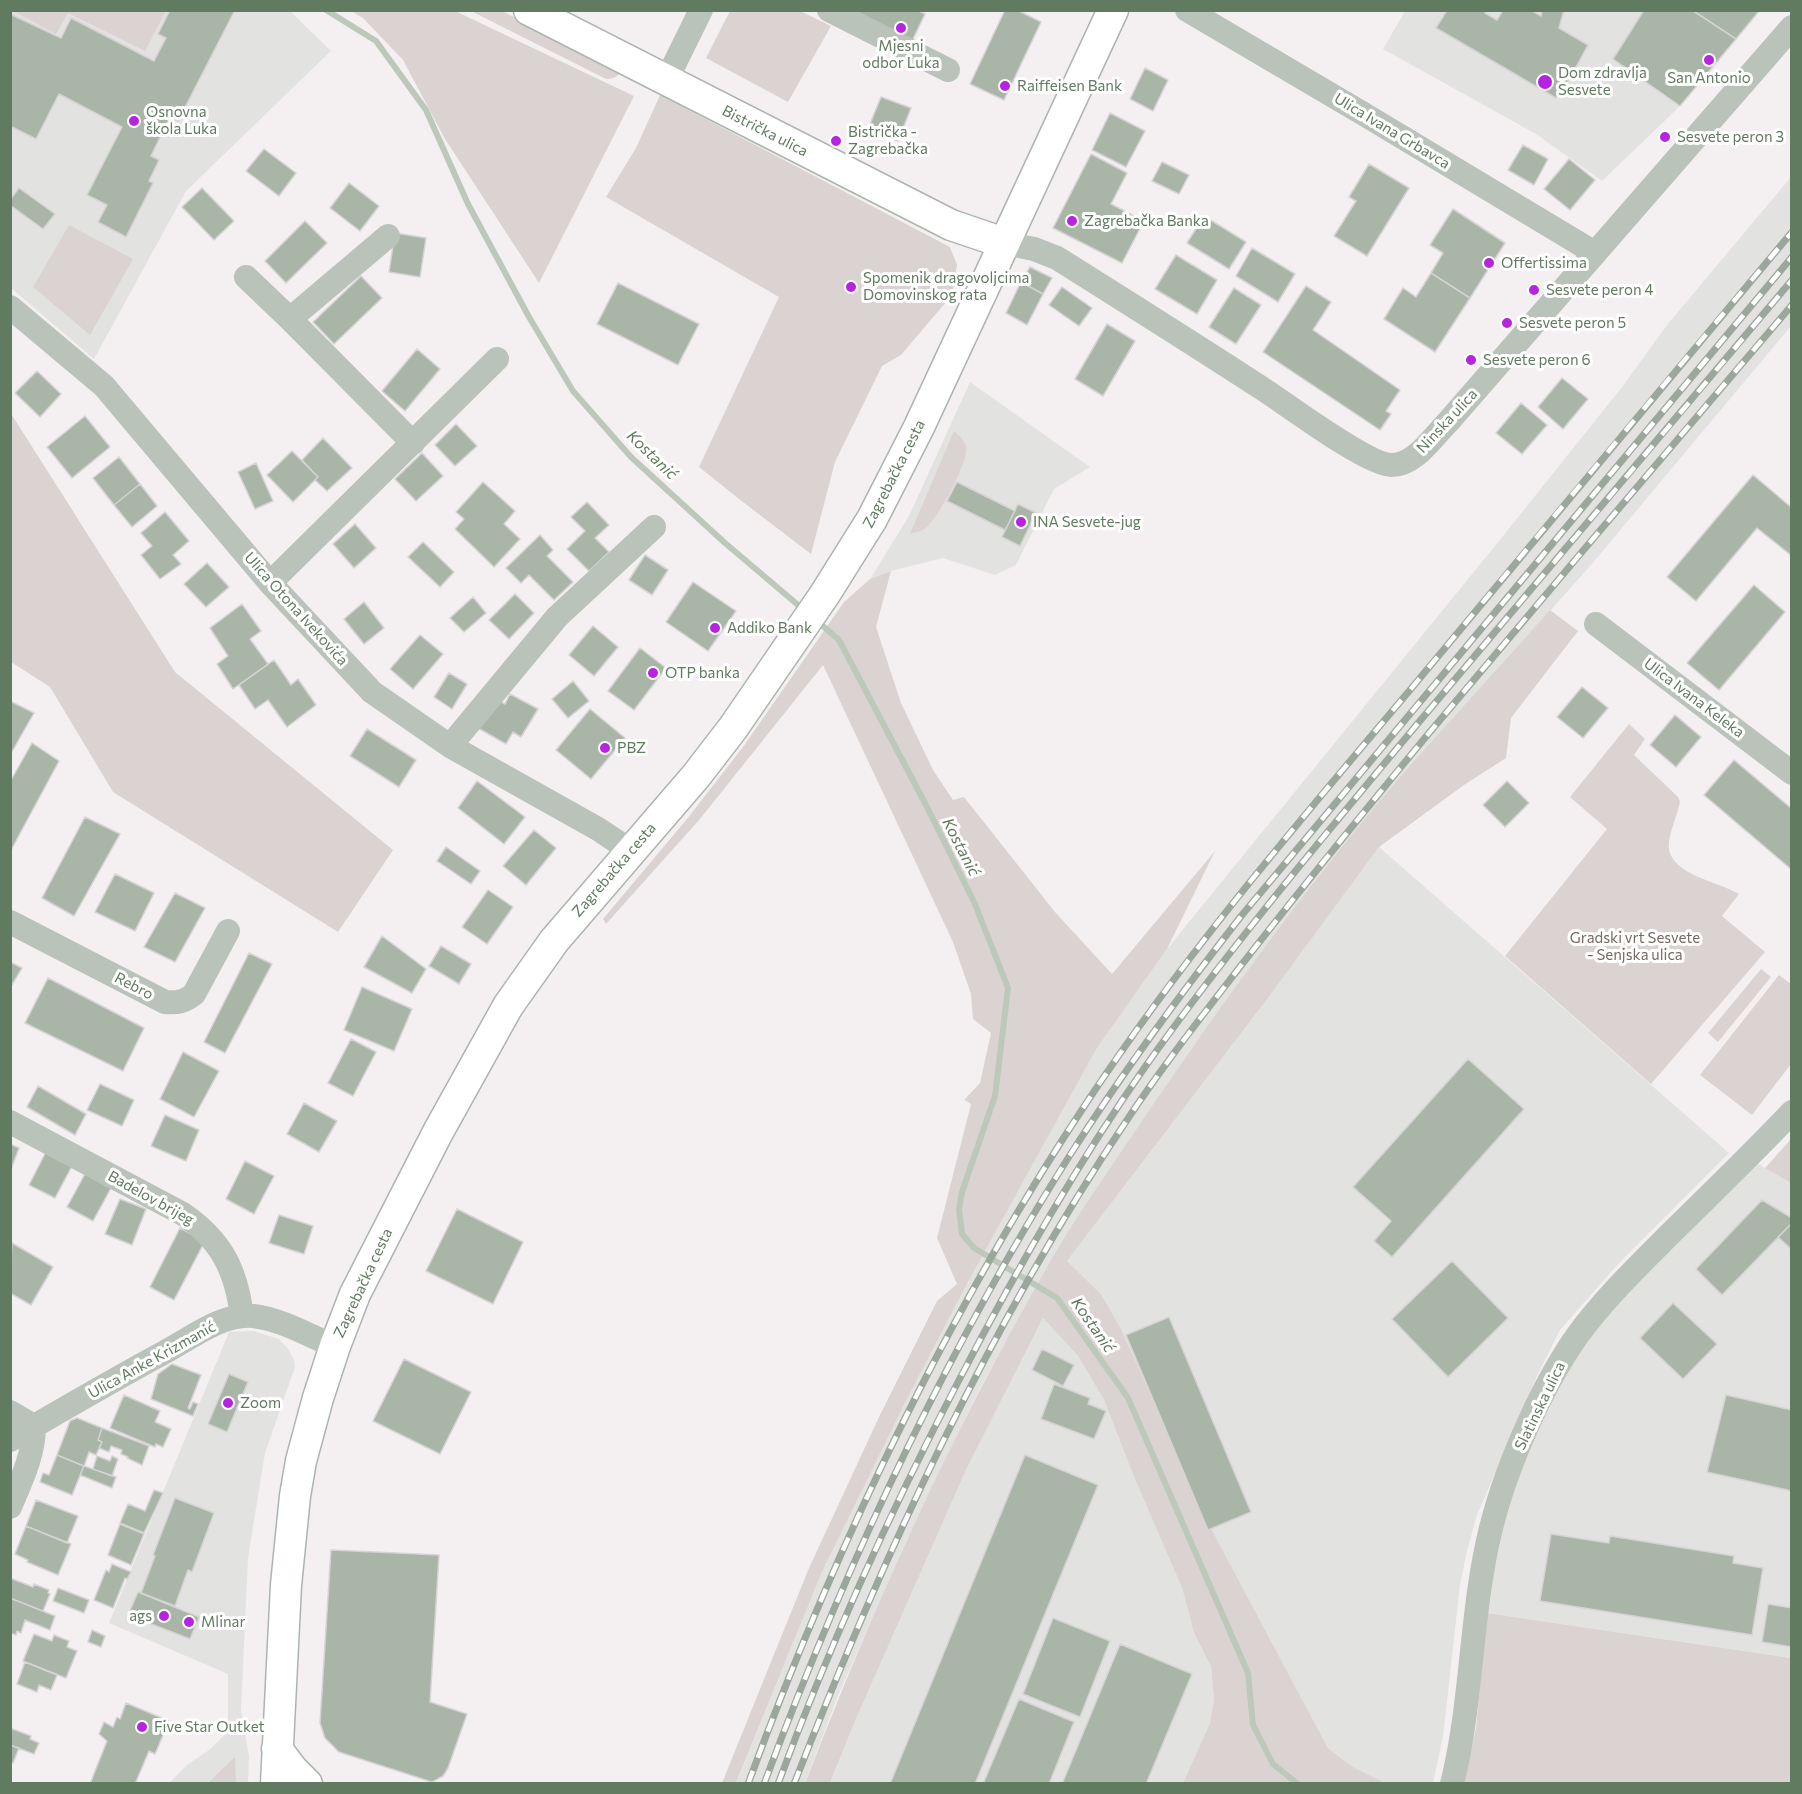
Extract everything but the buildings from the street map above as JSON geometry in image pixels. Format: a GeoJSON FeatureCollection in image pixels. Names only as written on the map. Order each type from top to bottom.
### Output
{"type":"FeatureCollection","features":[{"type":"Feature","properties":{"kind":"main road","name":"Bistrička ulica"},"geometry":{"type":"LineString","coordinates":[[529,10],[951,225],[1004,243]]}},
{"type":"Feature","properties":{"kind":"main road","name":"Zagrebačka cesta"},"geometry":{"type":"LineString","coordinates":[[276,1784],[286,1585],[295,1496],[309,1430],[335,1346],[364,1275],[485,1045],[508,1006],[554,940],[696,776],[734,728],[825,594],[872,519],[896,474],[1113,10]]}},
{"type":"Feature","properties":{"kind":"main road"},"geometry":{"type":"LineString","coordinates":[[277,1749],[292,1770],[308,1784]]}},
{"type":"Feature","properties":{"kind":"street"},"geometry":{"type":"LineString","coordinates":[[666,81],[701,10]]}},
{"type":"Feature","properties":{"kind":"street"},"geometry":{"type":"LineString","coordinates":[[829,10],[948,70]]}},
{"type":"Feature","properties":{"kind":"street","name":"Ulica Ivana Grbavca"},"geometry":{"type":"LineString","coordinates":[[1187,10],[1595,253]]}},
{"type":"Feature","properties":{"kind":"street","name":"Ninska ulica"},"geometry":{"type":"LineString","coordinates":[[1004,243],[1034,249],[1057,258],[1356,451],[1390,466],[1409,460],[1422,450],[1791,27]]}},
{"type":"Feature","properties":{"kind":"street"},"geometry":{"type":"LineString","coordinates":[[290,319],[388,236]]}},
{"type":"Feature","properties":{"kind":"street"},"geometry":{"type":"LineString","coordinates":[[246,277],[413,443]]}},
{"type":"Feature","properties":{"kind":"street","name":"Ulica Otona Ivekovića"},"geometry":{"type":"LineString","coordinates":[[10,307],[104,386],[270,583],[372,692],[450,746],[598,829],[631,851]]}},
{"type":"Feature","properties":{"kind":"street"},"geometry":{"type":"LineString","coordinates":[[270,583],[497,359]]}},
{"type":"Feature","properties":{"kind":"street"},"geometry":{"type":"LineString","coordinates":[[450,746],[557,617],[654,527]]}},
{"type":"Feature","properties":{"kind":"street","name":"Ulica Ivana Keleka"},"geometry":{"type":"LineString","coordinates":[[1596,624],[1791,773]]}},
{"type":"Feature","properties":{"kind":"street","name":"Rebro"},"geometry":{"type":"LineString","coordinates":[[10,922],[165,1002],[178,1003],[194,994],[228,931]]}},
{"type":"Feature","properties":{"kind":"street","name":"Slatinska ulica"},"geometry":{"type":"LineString","coordinates":[[1452,1784],[1465,1715],[1481,1572],[1491,1528],[1516,1455],[1544,1393],[1573,1342],[1610,1295],[1791,1112]]}},
{"type":"Feature","properties":{"kind":"street","name":"Badelov brijeg"},"geometry":{"type":"LineString","coordinates":[[10,1122],[183,1214],[203,1227],[229,1264],[240,1300],[242,1316]]}},
{"type":"Feature","properties":{"kind":"street"},"geometry":{"type":"LineString","coordinates":[[242,1316],[269,1320],[335,1346]]}},
{"type":"Feature","properties":{"kind":"street","name":"Ulica Anke Krizmanić"},"geometry":{"type":"LineString","coordinates":[[10,1440],[119,1377],[205,1331],[242,1316]]}},
{"type":"Feature","properties":{"kind":"street"},"geometry":{"type":"LineString","coordinates":[[10,1412],[34,1426],[34,1440],[30,1455],[10,1507]]}},
{"type":"Feature","properties":{"kind":"shaded area","name":"Osnovna škola Luka"},"geometry":{"type":"Polygon","coordinates":[[[11,11],[290,11],[331,51],[186,191],[94,359],[11,288],[11,11]]]}},
{"type":"Feature","properties":{"kind":"shaded area","name":"Dom zdravlja Sesvete"},"geometry":{"type":"Polygon","coordinates":[[[1405,11],[1644,11],[1613,59],[1680,106],[1602,181],[1536,134],[1383,49],[1405,11]]]}},
{"type":"Feature","properties":{"kind":"shaded area"},"geometry":{"type":"Polygon","coordinates":[[[1791,177],[1791,326],[1591,565],[1377,805],[1287,919],[1194,1045],[1098,1186],[1044,1272],[979,1390],[905,1544],[837,1698],[805,1783],[736,1784],[822,1572],[906,1401],[968,1282],[1097,1048],[1167,949],[1503,536],[1622,387],[1667,325],[1791,177]]]}},
{"type":"Feature","properties":{"kind":"shaded area"},"geometry":{"type":"Polygon","coordinates":[[[970,382],[1090,467],[1054,489],[1016,565],[995,575],[943,558],[891,571],[870,579],[909,516],[970,382]]]}},
{"type":"Feature","properties":{"kind":"shaded area"},"geometry":{"type":"Polygon","coordinates":[[[1379,847],[1729,1153],[1618,1264],[1560,1330],[1537,1376],[1477,1515],[1467,1551],[1460,1585],[1443,1737],[1433,1783],[1385,1783],[1353,1767],[1328,1748],[1213,1532],[1120,1327],[1101,1294],[1067,1261],[1268,998],[1379,847]]]}},
{"type":"Feature","properties":{"kind":"shaded area"},"geometry":{"type":"Polygon","coordinates":[[[1757,1163],[1791,1183],[1791,1658],[1487,1613],[1487,1583],[1514,1479],[1568,1367],[1601,1320],[1757,1163]]]}},
{"type":"Feature","properties":{"kind":"shaded area"},"geometry":{"type":"Polygon","coordinates":[[[1043,1318],[1078,1356],[1104,1400],[1182,1588],[1194,1633],[1211,1667],[1214,1699],[1210,1723],[1183,1783],[830,1784],[856,1719],[966,1470],[1043,1318]]]}},
{"type":"Feature","properties":{"kind":"shaded area"},"geometry":{"type":"Polygon","coordinates":[[[253,1331],[279,1339],[288,1349],[295,1367],[265,1453],[248,1558],[241,1710],[249,1756],[248,1783],[169,1783],[187,1765],[209,1750],[228,1732],[228,1674],[109,1623],[229,1332],[253,1331]]]}},
{"type":"Feature","properties":{"kind":"green space"},"geometry":{"type":"Polygon","coordinates":[[[11,10],[166,11],[145,51],[68,13],[56,34],[11,10]]]}},
{"type":"Feature","properties":{"kind":"green space"},"geometry":{"type":"Polygon","coordinates":[[[351,11],[455,11],[634,96],[539,283],[445,139],[403,60],[363,18],[351,11]]]}},
{"type":"Feature","properties":{"kind":"green space"},"geometry":{"type":"Polygon","coordinates":[[[471,11],[502,11],[621,71],[615,77],[606,79],[471,11]]]}},
{"type":"Feature","properties":{"kind":"green space"},"geometry":{"type":"Polygon","coordinates":[[[730,11],[800,11],[831,26],[788,102],[706,58],[730,11]]]}},
{"type":"Feature","properties":{"kind":"green space"},"geometry":{"type":"Polygon","coordinates":[[[660,95],[950,247],[957,265],[952,295],[901,355],[882,366],[835,462],[811,554],[699,467],[779,297],[606,197],[636,148],[660,95]]]}},
{"type":"Feature","properties":{"kind":"green space"},"geometry":{"type":"Polygon","coordinates":[[[69,225],[133,259],[90,335],[33,287],[69,225]]]}},
{"type":"Feature","properties":{"kind":"green space"},"geometry":{"type":"Polygon","coordinates":[[[10,412],[175,672],[393,850],[338,932],[113,792],[50,687],[11,662],[10,412]]]}},
{"type":"Feature","properties":{"kind":"green space"},"geometry":{"type":"Polygon","coordinates":[[[954,431],[966,446],[966,453],[958,475],[932,521],[925,528],[910,534],[954,431]]]}},
{"type":"Feature","properties":{"kind":"green space"},"geometry":{"type":"Polygon","coordinates":[[[891,571],[876,627],[901,703],[933,770],[953,800],[964,797],[1055,912],[1112,974],[1215,851],[1167,949],[1097,1048],[968,1282],[906,1401],[822,1572],[736,1783],[722,1783],[809,1568],[879,1417],[937,1301],[957,1284],[937,1238],[971,1104],[964,1100],[980,1083],[991,1033],[973,1019],[971,994],[953,942],[823,665],[700,819],[606,924],[603,919],[687,819],[743,747],[844,602],[870,579],[891,571]]]}},
{"type":"Feature","properties":{"kind":"green space"},"geometry":{"type":"Polygon","coordinates":[[[1550,610],[1578,631],[1511,718],[1506,758],[1464,785],[1379,847],[1268,998],[1067,1261],[1101,1294],[1120,1327],[1213,1532],[1328,1748],[1353,1767],[1385,1783],[1183,1783],[1210,1723],[1214,1699],[1211,1667],[1194,1633],[1182,1588],[1104,1400],[1078,1356],[1043,1318],[966,1470],[830,1783],[805,1784],[857,1653],[944,1461],[1009,1336],[1068,1232],[1204,1031],[1317,878],[1398,779],[1550,610]]]}},
{"type":"Feature","properties":{"kind":"green space","name":"Gradski vrt Sesvete - Senjska ulica"},"geometry":{"type":"Polygon","coordinates":[[[1629,724],[1645,739],[1634,755],[1678,797],[1680,802],[1669,842],[1670,853],[1675,862],[1695,875],[1739,894],[1722,916],[1765,952],[1651,1084],[1505,956],[1607,829],[1570,797],[1629,724]]]}},
{"type":"Feature","properties":{"kind":"green space"},"geometry":{"type":"Polygon","coordinates":[[[1761,969],[1771,977],[1718,1042],[1708,1033],[1761,969]]]}},
{"type":"Feature","properties":{"kind":"green space"},"geometry":{"type":"Polygon","coordinates":[[[1779,975],[1791,984],[1791,1064],[1752,1115],[1700,1075],[1779,975]]]}},
{"type":"Feature","properties":{"kind":"green space"},"geometry":{"type":"Polygon","coordinates":[[[1791,1139],[1791,1183],[1765,1168],[1791,1139]]]}},
{"type":"Feature","properties":{"kind":"green space"},"geometry":{"type":"Polygon","coordinates":[[[1487,1613],[1791,1658],[1791,1783],[1463,1784],[1476,1728],[1487,1613]]]}},
{"type":"Feature","properties":{"kind":"green space"},"geometry":{"type":"Polygon","coordinates":[[[235,1757],[236,1783],[208,1783],[235,1757]]]}},
{"type":"Feature","properties":{"kind":"waterway","name":"Kostanić"},"geometry":{"type":"LineString","coordinates":[[326,10],[376,41],[426,110],[468,204],[529,317],[573,391],[631,457],[725,543],[804,610]]}},
{"type":"Feature","properties":{"kind":"waterway","name":"Kostanić"},"geometry":{"type":"LineString","coordinates":[[816,620],[839,640],[926,805],[975,904],[1008,988],[995,1096],[962,1192],[959,1209],[962,1234],[974,1248],[1057,1298],[1128,1398],[1248,1673],[1253,1725],[1273,1764],[1298,1784]]}},
{"type":"Feature","properties":{"kind":"railway"},"geometry":{"type":"LineString","coordinates":[[748,1784],[819,1606],[857,1518],[899,1431],[942,1346],[989,1262],[1037,1179],[1089,1099],[1164,993],[1244,890],[1792,232]]}},
{"type":"Feature","properties":{"kind":"railway"},"geometry":{"type":"LineString","coordinates":[[764,1784],[795,1703],[864,1541],[940,1383],[1025,1229],[1111,1093],[1175,1003],[1242,915],[1792,257]]}},
{"type":"Feature","properties":{"kind":"railway"},"geometry":{"type":"LineString","coordinates":[[778,1784],[839,1630],[933,1431],[1023,1261],[1119,1105],[1210,978],[1313,849],[1792,280]]}},
{"type":"Feature","properties":{"kind":"railway"},"geometry":{"type":"LineString","coordinates":[[794,1784],[864,1613],[942,1444],[1028,1280],[1075,1201],[1139,1103],[1182,1042],[1355,822],[1792,305]]}},
{"type":"Feature","properties":{"kind":"place","name":"Mjesni odbor Luka"},"geometry":{"type":"Point","coordinates":[901,28]}},
{"type":"Feature","properties":{"kind":"place","name":"San Antonio"},"geometry":{"type":"Point","coordinates":[1709,60]}},
{"type":"Feature","properties":{"kind":"place","name":"Dom zdravlja Sesvete"},"geometry":{"type":"Point","coordinates":[1545,82]}},
{"type":"Feature","properties":{"kind":"place","name":"Raiffeisen Bank"},"geometry":{"type":"Point","coordinates":[1005,86]}},
{"type":"Feature","properties":{"kind":"place","name":"Osnovna škola Luka"},"geometry":{"type":"Point","coordinates":[134,121]}},
{"type":"Feature","properties":{"kind":"place","name":"Sesvete peron 3"},"geometry":{"type":"Point","coordinates":[1665,137]}},
{"type":"Feature","properties":{"kind":"place","name":"Bistrička - Zagrebačka"},"geometry":{"type":"Point","coordinates":[836,141]}},
{"type":"Feature","properties":{"kind":"place","name":"Zagrebačka Banka"},"geometry":{"type":"Point","coordinates":[1072,221]}},
{"type":"Feature","properties":{"kind":"place","name":"Offertissima"},"geometry":{"type":"Point","coordinates":[1489,263]}},
{"type":"Feature","properties":{"kind":"place","name":"Spomenik dragovoljcima Domovinskog rata"},"geometry":{"type":"Point","coordinates":[851,287]}},
{"type":"Feature","properties":{"kind":"place","name":"Sesvete peron 4"},"geometry":{"type":"Point","coordinates":[1534,290]}},
{"type":"Feature","properties":{"kind":"place","name":"Sesvete peron 5"},"geometry":{"type":"Point","coordinates":[1507,323]}},
{"type":"Feature","properties":{"kind":"place","name":"Sesvete peron 6"},"geometry":{"type":"Point","coordinates":[1471,360]}},
{"type":"Feature","properties":{"kind":"place","name":"INA Sesvete-jug"},"geometry":{"type":"Point","coordinates":[1021,522]}},
{"type":"Feature","properties":{"kind":"place","name":"Addiko Bank"},"geometry":{"type":"Point","coordinates":[715,628]}},
{"type":"Feature","properties":{"kind":"place","name":"OTP banka"},"geometry":{"type":"Point","coordinates":[653,673]}},
{"type":"Feature","properties":{"kind":"place","name":"PBZ"},"geometry":{"type":"Point","coordinates":[605,748]}},
{"type":"Feature","properties":{"kind":"place","name":"Zoom"},"geometry":{"type":"Point","coordinates":[228,1403]}},
{"type":"Feature","properties":{"kind":"place","name":"ags"},"geometry":{"type":"Point","coordinates":[164,1616]}},
{"type":"Feature","properties":{"kind":"place","name":"Mlinar"},"geometry":{"type":"Point","coordinates":[189,1622]}},
{"type":"Feature","properties":{"kind":"place","name":"Five Star Outket"},"geometry":{"type":"Point","coordinates":[142,1727]}}]}
